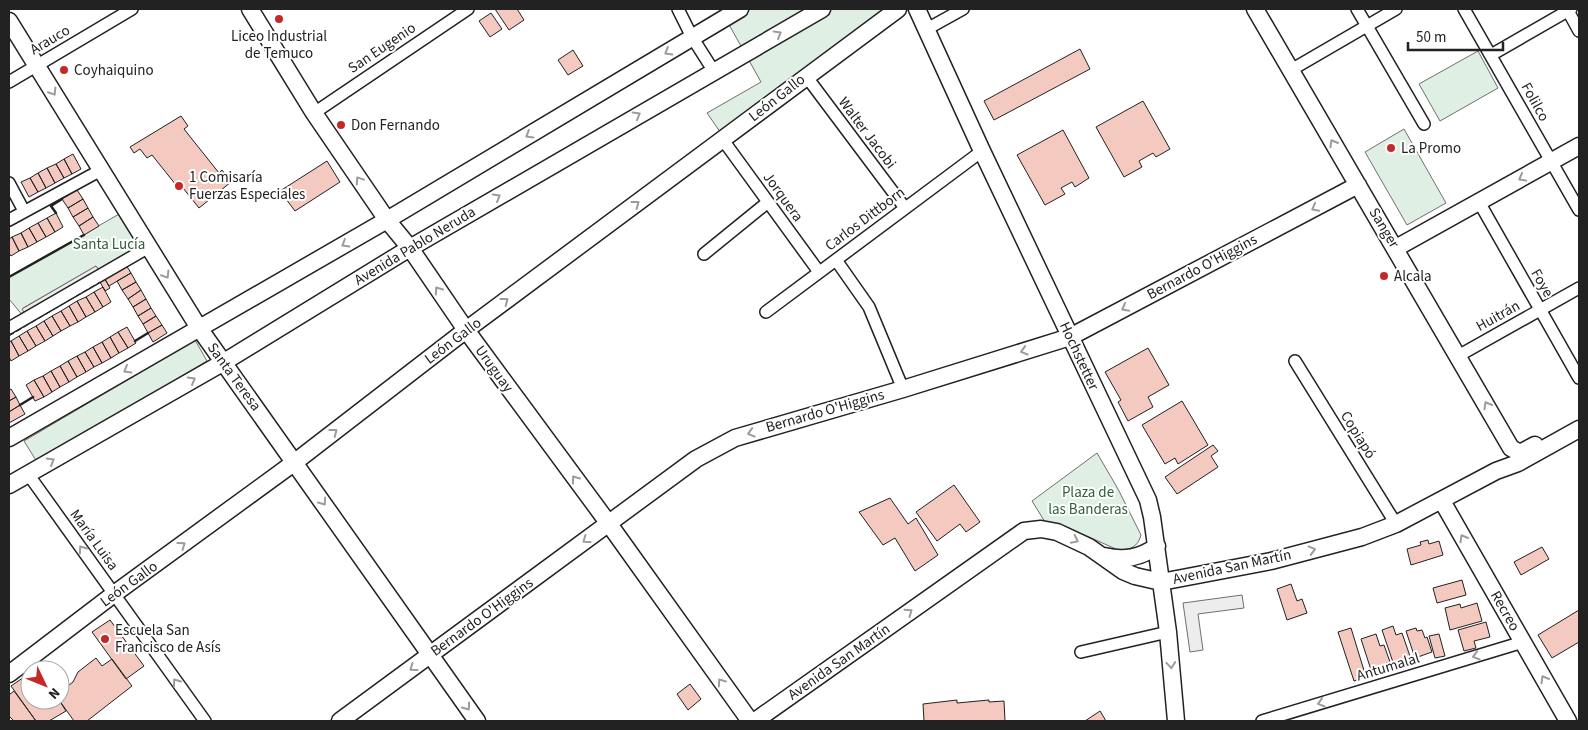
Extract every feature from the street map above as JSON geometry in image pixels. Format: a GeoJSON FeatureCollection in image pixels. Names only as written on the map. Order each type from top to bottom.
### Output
{"type":"FeatureCollection","features":[{"type":"Feature","properties":{"kind":"main road","name":"Uruguay"},"geometry":{"type":"LineString","coordinates":[[250,9],[314,113],[387,220],[410,248],[466,330],[609,524],[750,721]]}},
{"type":"Feature","properties":{"kind":"main road"},"geometry":{"type":"LineString","coordinates":[[9,438],[387,220],[740,9]]}},
{"type":"Feature","properties":{"kind":"main road","name":"Avenida Pablo Neruda"},"geometry":{"type":"LineString","coordinates":[[9,485],[224,362],[410,248],[713,70],[822,9]]}},
{"type":"Feature","properties":{"kind":"main road","name":"León Gallo"},"geometry":{"type":"LineString","coordinates":[[9,674],[114,594],[295,462],[466,330],[898,9]]}},
{"type":"Feature","properties":{"kind":"main road","name":"Hochstetter"},"geometry":{"type":"LineString","coordinates":[[917,9],[982,151],[1148,500],[1157,546],[1168,632],[1176,721]]}},
{"type":"Feature","properties":{"kind":"main road","name":"Sanger"},"geometry":{"type":"LineString","coordinates":[[1255,9],[1512,448]]}},
{"type":"Feature","properties":{"kind":"main road","name":"Santa Teresa"},"geometry":{"type":"LineString","coordinates":[[9,21],[199,328],[477,721]]}},
{"type":"Feature","properties":{"kind":"main road"},"geometry":{"type":"LineString","coordinates":[[1396,248],[1579,146]]}},
{"type":"Feature","properties":{"kind":"main road","name":"Bernardo O'Higgins"},"geometry":{"type":"LineString","coordinates":[[340,721],[696,459],[735,438],[1070,337],[1358,185]]}},
{"type":"Feature","properties":{"kind":"main road"},"geometry":{"type":"LineString","coordinates":[[1512,448],[1520,453],[1579,419]]}},
{"type":"Feature","properties":{"kind":"main road","name":"Avenida San Martín"},"geometry":{"type":"LineString","coordinates":[[755,721],[1024,531],[1041,529],[1057,532],[1077,541],[1117,567],[1135,576],[1161,582],[1271,561],[1362,537],[1396,524],[1496,471],[1518,463],[1579,429]]}},
{"type":"Feature","properties":{"kind":"main road","name":"Avenida San Martín"},"geometry":{"type":"LineString","coordinates":[[1496,471],[1509,458],[1512,448]]}},
{"type":"Feature","properties":{"kind":"main road","name":"Recreo"},"geometry":{"type":"LineString","coordinates":[[1442,501],[1568,721]]}},
{"type":"Feature","properties":{"kind":"main road"},"geometry":{"type":"LineString","coordinates":[[1100,555],[1113,558],[1133,558],[1157,546]]}},
{"type":"Feature","properties":{"kind":"street","name":"Arauco"},"geometry":{"type":"LineString","coordinates":[[9,82],[119,12],[132,9]]}},
{"type":"Feature","properties":{"kind":"street","name":"San Eugenio"},"geometry":{"type":"LineString","coordinates":[[314,113],[468,9]]}},
{"type":"Feature","properties":{"kind":"street"},"geometry":{"type":"LineString","coordinates":[[678,9],[692,37],[713,70]]}},
{"type":"Feature","properties":{"kind":"street"},"geometry":{"type":"LineString","coordinates":[[927,29],[963,9]]}},
{"type":"Feature","properties":{"kind":"street"},"geometry":{"type":"LineString","coordinates":[[1357,9],[1424,124]]}},
{"type":"Feature","properties":{"kind":"street"},"geometry":{"type":"LineString","coordinates":[[1291,70],[1396,9]]}},
{"type":"Feature","properties":{"kind":"street","name":"Folilco"},"geometry":{"type":"LineString","coordinates":[[1464,9],[1579,210]]}},
{"type":"Feature","properties":{"kind":"street"},"geometry":{"type":"LineString","coordinates":[[1491,55],[1568,9],[1579,32]]}},
{"type":"Feature","properties":{"kind":"street","name":"Walter Jacobi"},"geometry":{"type":"LineString","coordinates":[[806,76],[905,208]]}},
{"type":"Feature","properties":{"kind":"street","name":"Jorquera"},"geometry":{"type":"LineString","coordinates":[[722,140],[819,272]]}},
{"type":"Feature","properties":{"kind":"street","name":"Carlos Dittborn"},"geometry":{"type":"LineString","coordinates":[[766,312],[982,151]]}},
{"type":"Feature","properties":{"kind":"street"},"geometry":{"type":"LineString","coordinates":[[9,220],[101,170]]}},
{"type":"Feature","properties":{"kind":"street"},"geometry":{"type":"LineString","coordinates":[[9,183],[24,211]]}},
{"type":"Feature","properties":{"kind":"street"},"geometry":{"type":"LineString","coordinates":[[704,254],[768,202]]}},
{"type":"Feature","properties":{"kind":"street","name":"Foye"},"geometry":{"type":"LineString","coordinates":[[1479,202],[1579,378]]}},
{"type":"Feature","properties":{"kind":"street"},"geometry":{"type":"LineString","coordinates":[[9,328],[149,247]]}},
{"type":"Feature","properties":{"kind":"street"},"geometry":{"type":"LineString","coordinates":[[836,260],[869,306],[903,388]]}},
{"type":"Feature","properties":{"kind":"street","name":"Huitrán"},"geometry":{"type":"LineString","coordinates":[[1458,356],[1579,288]]}},
{"type":"Feature","properties":{"kind":"street","name":"Copiapó"},"geometry":{"type":"LineString","coordinates":[[1295,361],[1396,524]]}},
{"type":"Feature","properties":{"kind":"street","name":"María Luisa"},"geometry":{"type":"LineString","coordinates":[[28,474],[205,721]]}},
{"type":"Feature","properties":{"kind":"street"},"geometry":{"type":"LineString","coordinates":[[1081,652],[1168,632]]}},
{"type":"Feature","properties":{"kind":"street","name":"Antumalal"},"geometry":{"type":"LineString","coordinates":[[1262,721],[1523,642]]}},
{"type":"Feature","properties":{"kind":"green space"},"geometry":{"type":"Polygon","coordinates":[[[748,9],[893,9],[723,136],[707,113],[761,82],[727,21],[748,9]]]}},
{"type":"Feature","properties":{"kind":"green space"},"geometry":{"type":"Polygon","coordinates":[[[1478,51],[1498,88],[1440,121],[1419,84],[1478,51]]]}},
{"type":"Feature","properties":{"kind":"green space"},"geometry":{"type":"Polygon","coordinates":[[[1404,129],[1446,203],[1407,225],[1365,152],[1404,129]]]}},
{"type":"Feature","properties":{"kind":"green space","name":"Santa Lucía"},"geometry":{"type":"Polygon","coordinates":[[[121,213],[142,248],[100,272],[96,266],[23,308],[26,316],[24,317],[9,299],[9,277],[121,213]]]}},
{"type":"Feature","properties":{"kind":"green space"},"geometry":{"type":"Polygon","coordinates":[[[195,340],[207,361],[37,462],[24,441],[195,340]]]}},
{"type":"Feature","properties":{"kind":"green space","name":"Plaza de las Banderas"},"geometry":{"type":"Polygon","coordinates":[[[1097,453],[1141,535],[1136,545],[1130,548],[1118,550],[1067,527],[1045,522],[1032,501],[1097,453]]]}},
{"type":"Feature","properties":{"kind":"shaded area"},"geometry":{"type":"Polygon","coordinates":[[[96,266],[100,272],[26,316],[22,309],[96,266]]]}},
{"type":"Feature","properties":{"kind":"shaded area"},"geometry":{"type":"Polygon","coordinates":[[[1242,595],[1244,608],[1198,614],[1203,650],[1190,652],[1183,603],[1242,595]]]}},
{"type":"Feature","properties":{"kind":"building"},"geometry":{"type":"Polygon","coordinates":[[[495,9],[517,9],[524,20],[509,30],[495,9]]]}},
{"type":"Feature","properties":{"kind":"building"},"geometry":{"type":"Polygon","coordinates":[[[491,13],[502,29],[490,37],[479,21],[491,13]]]}},
{"type":"Feature","properties":{"kind":"building"},"geometry":{"type":"Polygon","coordinates":[[[1080,49],[1090,69],[994,120],[984,101],[1080,49]]]}},
{"type":"Feature","properties":{"kind":"building"},"geometry":{"type":"Polygon","coordinates":[[[573,50],[583,66],[568,75],[558,60],[573,50]]]}},
{"type":"Feature","properties":{"kind":"building"},"geometry":{"type":"Polygon","coordinates":[[[1143,101],[1170,149],[1156,157],[1153,153],[1139,161],[1142,167],[1124,177],[1096,127],[1143,101]]]}},
{"type":"Feature","properties":{"kind":"building"},"geometry":{"type":"Polygon","coordinates":[[[181,116],[188,126],[184,129],[219,173],[222,170],[231,182],[199,208],[183,188],[180,190],[152,155],[147,158],[140,149],[134,153],[130,147],[181,116]]]}},
{"type":"Feature","properties":{"kind":"building"},"geometry":{"type":"Polygon","coordinates":[[[1063,130],[1089,178],[1075,187],[1072,182],[1061,188],[1065,194],[1045,205],[1017,155],[1063,130]]]}},
{"type":"Feature","properties":{"kind":"building"},"geometry":{"type":"Polygon","coordinates":[[[73,154],[81,169],[72,174],[64,159],[73,154]]]}},
{"type":"Feature","properties":{"kind":"building"},"geometry":{"type":"Polygon","coordinates":[[[64,159],[72,174],[64,178],[56,164],[64,159]]]}},
{"type":"Feature","properties":{"kind":"building"},"geometry":{"type":"Polygon","coordinates":[[[327,161],[340,182],[295,211],[280,191],[327,161]]]}},
{"type":"Feature","properties":{"kind":"building"},"geometry":{"type":"Polygon","coordinates":[[[56,164],[64,178],[55,183],[47,168],[56,164]]]}},
{"type":"Feature","properties":{"kind":"building"},"geometry":{"type":"Polygon","coordinates":[[[47,168],[55,183],[46,188],[38,173],[47,168]]]}},
{"type":"Feature","properties":{"kind":"building"},"geometry":{"type":"Polygon","coordinates":[[[38,173],[46,188],[38,192],[30,178],[38,173]]]}},
{"type":"Feature","properties":{"kind":"building"},"geometry":{"type":"Polygon","coordinates":[[[30,178],[38,192],[29,197],[21,182],[30,178]]]}},
{"type":"Feature","properties":{"kind":"building"},"geometry":{"type":"Polygon","coordinates":[[[77,190],[83,199],[68,208],[62,199],[77,190]]]}},
{"type":"Feature","properties":{"kind":"building"},"geometry":{"type":"Polygon","coordinates":[[[83,199],[88,208],[73,217],[68,208],[83,199]]]}},
{"type":"Feature","properties":{"kind":"building"},"geometry":{"type":"Polygon","coordinates":[[[88,208],[93,217],[79,226],[73,217],[88,208]]]}},
{"type":"Feature","properties":{"kind":"building"},"geometry":{"type":"Polygon","coordinates":[[[56,213],[63,227],[55,232],[47,218],[56,213]]]}},
{"type":"Feature","properties":{"kind":"building"},"geometry":{"type":"Polygon","coordinates":[[[93,217],[99,226],[84,235],[79,226],[93,217]]]}},
{"type":"Feature","properties":{"kind":"building"},"geometry":{"type":"Polygon","coordinates":[[[47,218],[55,232],[46,237],[38,223],[47,218]]]}},
{"type":"Feature","properties":{"kind":"building"},"geometry":{"type":"Polygon","coordinates":[[[38,223],[46,237],[37,242],[29,228],[38,223]]]}},
{"type":"Feature","properties":{"kind":"building"},"geometry":{"type":"Polygon","coordinates":[[[29,228],[37,242],[28,247],[21,233],[29,228]]]}},
{"type":"Feature","properties":{"kind":"building"},"geometry":{"type":"Polygon","coordinates":[[[21,233],[28,247],[19,251],[12,237],[21,233]]]}},
{"type":"Feature","properties":{"kind":"building"},"geometry":{"type":"Polygon","coordinates":[[[12,237],[19,251],[11,256],[9,253],[9,239],[12,237]]]}},
{"type":"Feature","properties":{"kind":"building"},"geometry":{"type":"Polygon","coordinates":[[[126,265],[131,273],[109,286],[104,278],[126,265]]]}},
{"type":"Feature","properties":{"kind":"building"},"geometry":{"type":"Polygon","coordinates":[[[131,273],[136,282],[122,290],[117,281],[131,273]]]}},
{"type":"Feature","properties":{"kind":"building"},"geometry":{"type":"Polygon","coordinates":[[[105,279],[110,288],[105,291],[100,282],[105,279]]]}},
{"type":"Feature","properties":{"kind":"building"},"geometry":{"type":"Polygon","coordinates":[[[136,282],[141,290],[128,299],[122,290],[136,282]]]}},
{"type":"Feature","properties":{"kind":"building"},"geometry":{"type":"Polygon","coordinates":[[[103,287],[111,302],[103,307],[94,292],[103,287]]]}},
{"type":"Feature","properties":{"kind":"building"},"geometry":{"type":"Polygon","coordinates":[[[141,290],[146,299],[133,307],[128,299],[141,290]]]}},
{"type":"Feature","properties":{"kind":"building"},"geometry":{"type":"Polygon","coordinates":[[[94,292],[103,307],[95,312],[86,297],[94,292]]]}},
{"type":"Feature","properties":{"kind":"building"},"geometry":{"type":"Polygon","coordinates":[[[86,297],[95,312],[86,317],[77,301],[86,297]]]}},
{"type":"Feature","properties":{"kind":"building"},"geometry":{"type":"Polygon","coordinates":[[[146,299],[151,308],[138,316],[133,307],[146,299]]]}},
{"type":"Feature","properties":{"kind":"building"},"geometry":{"type":"Polygon","coordinates":[[[77,301],[86,317],[78,322],[69,306],[77,301]]]}},
{"type":"Feature","properties":{"kind":"building"},"geometry":{"type":"Polygon","coordinates":[[[69,306],[78,322],[70,326],[61,311],[69,306]]]}},
{"type":"Feature","properties":{"kind":"building"},"geometry":{"type":"Polygon","coordinates":[[[151,308],[156,316],[143,324],[138,316],[151,308]]]}},
{"type":"Feature","properties":{"kind":"building"},"geometry":{"type":"Polygon","coordinates":[[[61,311],[70,326],[61,331],[52,316],[61,311]]]}},
{"type":"Feature","properties":{"kind":"building"},"geometry":{"type":"Polygon","coordinates":[[[52,316],[61,331],[53,336],[44,321],[52,316]]]}},
{"type":"Feature","properties":{"kind":"building"},"geometry":{"type":"Polygon","coordinates":[[[156,316],[162,325],[148,333],[143,324],[156,316]]]}},
{"type":"Feature","properties":{"kind":"building"},"geometry":{"type":"Polygon","coordinates":[[[44,321],[53,336],[45,341],[36,326],[44,321]]]}},
{"type":"Feature","properties":{"kind":"building"},"geometry":{"type":"Polygon","coordinates":[[[162,325],[167,333],[153,342],[148,333],[162,325]]]}},
{"type":"Feature","properties":{"kind":"building"},"geometry":{"type":"Polygon","coordinates":[[[36,326],[45,341],[36,346],[27,331],[36,326]]]}},
{"type":"Feature","properties":{"kind":"building"},"geometry":{"type":"Polygon","coordinates":[[[127,327],[136,343],[128,348],[118,332],[127,327]]]}},
{"type":"Feature","properties":{"kind":"building"},"geometry":{"type":"Polygon","coordinates":[[[27,331],[36,346],[28,351],[19,336],[27,331]]]}},
{"type":"Feature","properties":{"kind":"building"},"geometry":{"type":"Polygon","coordinates":[[[118,332],[128,348],[119,353],[110,337],[118,332]]]}},
{"type":"Feature","properties":{"kind":"building"},"geometry":{"type":"Polygon","coordinates":[[[19,336],[28,351],[19,356],[11,341],[19,336]]]}},
{"type":"Feature","properties":{"kind":"building"},"geometry":{"type":"Polygon","coordinates":[[[110,337],[119,353],[111,358],[102,342],[110,337]]]}},
{"type":"Feature","properties":{"kind":"building"},"geometry":{"type":"Polygon","coordinates":[[[11,341],[19,356],[11,361],[9,357],[9,342],[11,341]]]}},
{"type":"Feature","properties":{"kind":"building"},"geometry":{"type":"Polygon","coordinates":[[[102,342],[111,358],[102,363],[93,347],[102,342]]]}},
{"type":"Feature","properties":{"kind":"building"},"geometry":{"type":"Polygon","coordinates":[[[93,347],[102,363],[94,367],[85,352],[93,347]]]}},
{"type":"Feature","properties":{"kind":"building"},"geometry":{"type":"Polygon","coordinates":[[[1148,348],[1169,385],[1148,397],[1153,407],[1128,421],[1118,402],[1121,400],[1105,372],[1148,348]]]}},
{"type":"Feature","properties":{"kind":"building"},"geometry":{"type":"Polygon","coordinates":[[[85,352],[94,367],[86,372],[77,356],[85,352]]]}},
{"type":"Feature","properties":{"kind":"building"},"geometry":{"type":"Polygon","coordinates":[[[77,356],[86,372],[77,377],[68,361],[77,356]]]}},
{"type":"Feature","properties":{"kind":"building"},"geometry":{"type":"Polygon","coordinates":[[[68,361],[77,377],[69,382],[60,366],[68,361]]]}},
{"type":"Feature","properties":{"kind":"building"},"geometry":{"type":"Polygon","coordinates":[[[60,366],[69,382],[60,387],[51,371],[60,366]]]}},
{"type":"Feature","properties":{"kind":"building"},"geometry":{"type":"Polygon","coordinates":[[[51,371],[60,387],[52,392],[43,376],[51,371]]]}},
{"type":"Feature","properties":{"kind":"building"},"geometry":{"type":"Polygon","coordinates":[[[43,376],[52,392],[44,397],[34,380],[43,376]]]}},
{"type":"Feature","properties":{"kind":"building"},"geometry":{"type":"Polygon","coordinates":[[[34,380],[44,397],[35,401],[26,385],[34,380]]]}},
{"type":"Feature","properties":{"kind":"building"},"geometry":{"type":"Polygon","coordinates":[[[11,389],[16,397],[9,401],[9,390],[11,389]]]}},
{"type":"Feature","properties":{"kind":"building"},"geometry":{"type":"Polygon","coordinates":[[[16,397],[20,405],[9,412],[9,401],[16,397]]]}},
{"type":"Feature","properties":{"kind":"building"},"geometry":{"type":"Polygon","coordinates":[[[1182,401],[1208,445],[1178,464],[1175,458],[1165,464],[1142,425],[1182,401]]]}},
{"type":"Feature","properties":{"kind":"building"},"geometry":{"type":"Polygon","coordinates":[[[20,405],[25,414],[9,423],[9,412],[20,405]]]}},
{"type":"Feature","properties":{"kind":"building"},"geometry":{"type":"Polygon","coordinates":[[[1213,445],[1218,451],[1211,456],[1218,467],[1177,494],[1165,477],[1213,445]]]}},
{"type":"Feature","properties":{"kind":"building"},"geometry":{"type":"Polygon","coordinates":[[[954,485],[980,522],[966,532],[960,524],[937,541],[916,512],[954,485]]]}},
{"type":"Feature","properties":{"kind":"building"},"geometry":{"type":"Polygon","coordinates":[[[890,498],[908,524],[916,518],[938,555],[915,571],[895,538],[883,545],[859,512],[890,498]]]}},
{"type":"Feature","properties":{"kind":"building"},"geometry":{"type":"Polygon","coordinates":[[[1428,540],[1429,544],[1439,541],[1443,555],[1411,565],[1407,549],[1421,545],[1420,542],[1428,540]]]}},
{"type":"Feature","properties":{"kind":"building"},"geometry":{"type":"Polygon","coordinates":[[[1542,547],[1549,559],[1521,575],[1514,562],[1542,547]]]}},
{"type":"Feature","properties":{"kind":"building"},"geometry":{"type":"Polygon","coordinates":[[[1462,580],[1466,595],[1437,603],[1433,588],[1462,580]]]}},
{"type":"Feature","properties":{"kind":"building"},"geometry":{"type":"Polygon","coordinates":[[[1291,584],[1297,601],[1302,599],[1307,613],[1287,620],[1277,589],[1291,584]]]}},
{"type":"Feature","properties":{"kind":"building"},"geometry":{"type":"Polygon","coordinates":[[[1477,603],[1482,621],[1450,630],[1445,608],[1460,604],[1461,608],[1477,603]]]}},
{"type":"Feature","properties":{"kind":"building"},"geometry":{"type":"Polygon","coordinates":[[[1579,610],[1579,642],[1552,658],[1538,635],[1579,610]]]}},
{"type":"Feature","properties":{"kind":"building"},"geometry":{"type":"Polygon","coordinates":[[[110,620],[144,666],[126,679],[92,632],[110,620]]]}},
{"type":"Feature","properties":{"kind":"building"},"geometry":{"type":"Polygon","coordinates":[[[1486,622],[1490,637],[1474,641],[1476,648],[1464,651],[1458,630],[1486,622]]]}},
{"type":"Feature","properties":{"kind":"building"},"geometry":{"type":"Polygon","coordinates":[[[1393,626],[1396,635],[1402,633],[1412,662],[1395,668],[1382,630],[1393,626]]]}},
{"type":"Feature","properties":{"kind":"building"},"geometry":{"type":"Polygon","coordinates":[[[1351,628],[1366,677],[1354,681],[1338,632],[1351,628]]]}},
{"type":"Feature","properties":{"kind":"building"},"geometry":{"type":"Polygon","coordinates":[[[1416,628],[1417,631],[1422,630],[1425,638],[1427,637],[1432,652],[1415,658],[1406,631],[1416,628]]]}},
{"type":"Feature","properties":{"kind":"building"},"geometry":{"type":"Polygon","coordinates":[[[1376,634],[1380,646],[1384,645],[1390,662],[1386,663],[1388,667],[1372,673],[1361,639],[1376,634]]]}},
{"type":"Feature","properties":{"kind":"building"},"geometry":{"type":"Polygon","coordinates":[[[1439,634],[1445,656],[1435,658],[1429,636],[1439,634]]]}},
{"type":"Feature","properties":{"kind":"building"},"geometry":{"type":"Polygon","coordinates":[[[96,658],[102,666],[112,659],[132,686],[87,721],[74,721],[66,710],[70,710],[70,684],[78,672],[96,658]]]}},
{"type":"Feature","properties":{"kind":"building"},"geometry":{"type":"Polygon","coordinates":[[[20,680],[20,699],[11,686],[20,680]]]}},
{"type":"Feature","properties":{"kind":"building"},"geometry":{"type":"Polygon","coordinates":[[[690,684],[701,699],[688,710],[677,694],[690,684]]]}},
{"type":"Feature","properties":{"kind":"building"},"geometry":{"type":"Polygon","coordinates":[[[14,691],[20,699],[20,710],[28,710],[36,721],[14,721],[9,716],[9,695],[14,691]]]}},
{"type":"Feature","properties":{"kind":"building"},"geometry":{"type":"Polygon","coordinates":[[[957,700],[957,703],[989,700],[989,702],[1004,701],[1005,721],[924,721],[923,704],[957,700]]]}},
{"type":"Feature","properties":{"kind":"building"},"geometry":{"type":"Polygon","coordinates":[[[28,710],[66,711],[49,721],[36,721],[28,710]]]}},
{"type":"Feature","properties":{"kind":"building"},"geometry":{"type":"Polygon","coordinates":[[[1100,711],[1106,721],[1085,721],[1100,711]]]}},
{"type":"Feature","properties":{"kind":"fence"},"geometry":{"type":"LineString","coordinates":[[9,336],[100,282]]}},
{"type":"Feature","properties":{"kind":"wall"},"geometry":{"type":"LineString","coordinates":[[56,213],[51,206],[62,199]]}},
{"type":"Feature","properties":{"kind":"wall"},"geometry":{"type":"LineString","coordinates":[[9,277],[84,235]]}},
{"type":"Feature","properties":{"kind":"wall"},"geometry":{"type":"LineString","coordinates":[[135,341],[148,333]]}},
{"type":"Feature","properties":{"kind":"wall"},"geometry":{"type":"LineString","coordinates":[[20,405],[33,397]]}},
{"type":"Feature","properties":{"kind":"place","name":"Liceo Industrial de Temuco"},"geometry":{"type":"Point","coordinates":[279,19]}},
{"type":"Feature","properties":{"kind":"place","name":"Coyhaiquino"},"geometry":{"type":"Point","coordinates":[64,70]}},
{"type":"Feature","properties":{"kind":"place","name":"Don Fernando"},"geometry":{"type":"Point","coordinates":[341,125]}},
{"type":"Feature","properties":{"kind":"place","name":"La Promo"},"geometry":{"type":"Point","coordinates":[1391,148]}},
{"type":"Feature","properties":{"kind":"place","name":"1 Comisaría Fuerzas Especiales"},"geometry":{"type":"Point","coordinates":[179,186]}},
{"type":"Feature","properties":{"kind":"place","name":"Alcala"},"geometry":{"type":"Point","coordinates":[1384,276]}},
{"type":"Feature","properties":{"kind":"place","name":"Escuela San Francisco de Asís"},"geometry":{"type":"Point","coordinates":[105,639]}}]}
